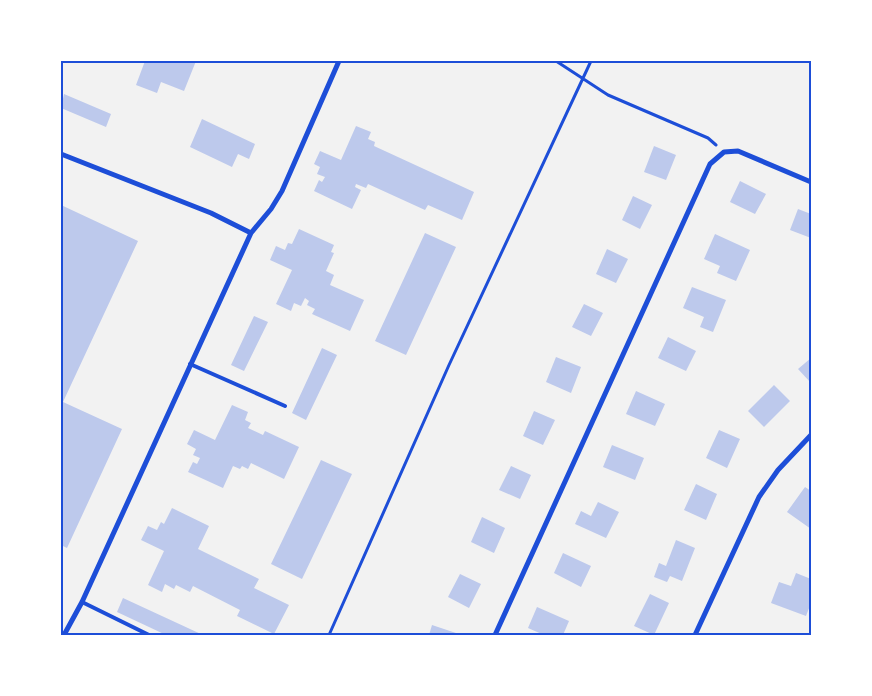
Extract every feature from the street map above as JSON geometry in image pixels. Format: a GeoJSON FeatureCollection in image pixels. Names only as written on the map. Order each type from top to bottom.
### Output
{"type":"FeatureCollection","features":[{"type":"Feature","properties":{"kind":"street"},"geometry":{"type":"LineString","coordinates":[[64,635],[82,602],[251,233],[272,209],[282,191],[339,61]]}},
{"type":"Feature","properties":{"kind":"street"},"geometry":{"type":"LineString","coordinates":[[495,635],[710,164],[724,152],[738,151],[811,182]]}},
{"type":"Feature","properties":{"kind":"street"},"geometry":{"type":"LineString","coordinates":[[61,154],[211,213],[251,233]]}},
{"type":"Feature","properties":{"kind":"street"},"geometry":{"type":"LineString","coordinates":[[695,635],[759,498],[778,470],[811,435]]}},
{"type":"Feature","properties":{"kind":"lane"},"geometry":{"type":"LineString","coordinates":[[190,364],[285,406]]}},
{"type":"Feature","properties":{"kind":"lane"},"geometry":{"type":"LineString","coordinates":[[82,602],[150,635]]}},
{"type":"Feature","properties":{"kind":"path"},"geometry":{"type":"LineString","coordinates":[[556,61],[583,80],[608,94],[708,138],[724,152]]}},
{"type":"Feature","properties":{"kind":"path"},"geometry":{"type":"LineString","coordinates":[[328,635],[449,366],[591,61]]}},
{"type":"Feature","properties":{"kind":"building"},"geometry":{"type":"Polygon","coordinates":[[[145,61],[196,61],[184,91],[161,82],[157,93],[136,85],[145,61]]]}},
{"type":"Feature","properties":{"kind":"building"},"geometry":{"type":"Polygon","coordinates":[[[64,94],[111,114],[106,127],[61,108],[64,94]]]}},
{"type":"Feature","properties":{"kind":"building"},"geometry":{"type":"Polygon","coordinates":[[[202,119],[255,144],[249,159],[238,154],[232,167],[190,147],[202,119]]]}},
{"type":"Feature","properties":{"kind":"building"},"geometry":{"type":"Polygon","coordinates":[[[356,126],[371,132],[368,139],[375,142],[374,146],[474,192],[462,220],[428,205],[425,210],[368,184],[366,188],[356,184],[355,187],[361,190],[352,209],[314,191],[319,180],[322,182],[325,177],[317,174],[320,167],[314,164],[320,151],[341,160],[356,126]]]}},
{"type":"Feature","properties":{"kind":"building"},"geometry":{"type":"Polygon","coordinates":[[[654,146],[676,155],[666,180],[644,172],[654,146]]]}},
{"type":"Feature","properties":{"kind":"building"},"geometry":{"type":"Polygon","coordinates":[[[740,181],[766,194],[755,214],[730,202],[740,181]]]}},
{"type":"Feature","properties":{"kind":"building"},"geometry":{"type":"Polygon","coordinates":[[[633,196],[652,205],[640,229],[622,220],[633,196]]]}},
{"type":"Feature","properties":{"kind":"building"},"geometry":{"type":"Polygon","coordinates":[[[61,205],[138,241],[63,402],[122,429],[67,548],[61,545],[61,205]]]}},
{"type":"Feature","properties":{"kind":"building"},"geometry":{"type":"Polygon","coordinates":[[[798,209],[811,214],[811,238],[790,230],[798,209]]]}},
{"type":"Feature","properties":{"kind":"building"},"geometry":{"type":"Polygon","coordinates":[[[299,229],[334,245],[331,252],[334,253],[326,271],[334,275],[330,285],[364,300],[350,331],[312,314],[315,309],[307,305],[309,301],[305,298],[301,306],[294,303],[291,311],[276,304],[292,270],[270,260],[276,246],[285,250],[288,243],[292,244],[299,229]]]}},
{"type":"Feature","properties":{"kind":"building"},"geometry":{"type":"Polygon","coordinates":[[[425,233],[456,247],[406,355],[375,341],[425,233]]]}},
{"type":"Feature","properties":{"kind":"building"},"geometry":{"type":"Polygon","coordinates":[[[715,234],[750,250],[736,281],[717,273],[720,266],[704,259],[715,234]]]}},
{"type":"Feature","properties":{"kind":"building"},"geometry":{"type":"Polygon","coordinates":[[[607,249],[628,259],[616,283],[596,274],[607,249]]]}},
{"type":"Feature","properties":{"kind":"building"},"geometry":{"type":"Polygon","coordinates":[[[692,287],[726,300],[713,332],[700,327],[704,317],[683,308],[692,287]]]}},
{"type":"Feature","properties":{"kind":"building"},"geometry":{"type":"Polygon","coordinates":[[[584,304],[603,313],[591,336],[572,327],[584,304]]]}},
{"type":"Feature","properties":{"kind":"building"},"geometry":{"type":"Polygon","coordinates":[[[254,316],[268,322],[244,371],[231,365],[254,316]]]}},
{"type":"Feature","properties":{"kind":"building"},"geometry":{"type":"Polygon","coordinates":[[[668,337],[696,351],[686,371],[658,358],[668,337]]]}},
{"type":"Feature","properties":{"kind":"building"},"geometry":{"type":"Polygon","coordinates":[[[322,348],[337,355],[306,420],[292,413],[322,348]]]}},
{"type":"Feature","properties":{"kind":"building"},"geometry":{"type":"Polygon","coordinates":[[[556,357],[581,367],[571,393],[546,382],[556,357]]]}},
{"type":"Feature","properties":{"kind":"building"},"geometry":{"type":"Polygon","coordinates":[[[811,358],[811,383],[798,369],[811,358]]]}},
{"type":"Feature","properties":{"kind":"building"},"geometry":{"type":"Polygon","coordinates":[[[774,385],[790,401],[764,427],[748,411],[774,385]]]}},
{"type":"Feature","properties":{"kind":"building"},"geometry":{"type":"Polygon","coordinates":[[[636,391],[665,404],[655,426],[626,414],[636,391]]]}},
{"type":"Feature","properties":{"kind":"building"},"geometry":{"type":"Polygon","coordinates":[[[232,405],[248,412],[245,420],[251,423],[248,428],[263,435],[265,431],[299,447],[284,479],[251,463],[248,469],[242,466],[240,469],[233,466],[223,488],[188,472],[193,462],[197,464],[200,458],[193,455],[196,449],[187,444],[194,430],[215,440],[232,405]]]}},
{"type":"Feature","properties":{"kind":"building"},"geometry":{"type":"Polygon","coordinates":[[[534,411],[555,420],[543,445],[523,436],[534,411]]]}},
{"type":"Feature","properties":{"kind":"building"},"geometry":{"type":"Polygon","coordinates":[[[719,430],[740,439],[727,468],[706,458],[719,430]]]}},
{"type":"Feature","properties":{"kind":"building"},"geometry":{"type":"Polygon","coordinates":[[[612,445],[644,458],[635,480],[603,467],[612,445]]]}},
{"type":"Feature","properties":{"kind":"building"},"geometry":{"type":"Polygon","coordinates":[[[321,460],[352,474],[302,579],[271,564],[321,460]]]}},
{"type":"Feature","properties":{"kind":"building"},"geometry":{"type":"Polygon","coordinates":[[[511,466],[531,475],[520,499],[499,490],[511,466]]]}},
{"type":"Feature","properties":{"kind":"building"},"geometry":{"type":"Polygon","coordinates":[[[696,484],[717,494],[706,520],[684,510],[696,484]]]}},
{"type":"Feature","properties":{"kind":"building"},"geometry":{"type":"Polygon","coordinates":[[[805,487],[811,491],[811,529],[787,512],[805,487]]]}},
{"type":"Feature","properties":{"kind":"building"},"geometry":{"type":"Polygon","coordinates":[[[598,502],[619,512],[606,538],[575,524],[581,511],[591,516],[598,502]]]}},
{"type":"Feature","properties":{"kind":"building"},"geometry":{"type":"Polygon","coordinates":[[[172,508],[209,526],[198,549],[259,579],[254,588],[289,605],[274,634],[237,616],[240,610],[193,586],[190,592],[176,585],[174,589],[165,584],[162,592],[148,585],[164,551],[141,540],[148,526],[157,530],[161,522],[164,524],[172,508]]]}},
{"type":"Feature","properties":{"kind":"building"},"geometry":{"type":"Polygon","coordinates":[[[482,517],[505,528],[494,553],[471,542],[482,517]]]}},
{"type":"Feature","properties":{"kind":"building"},"geometry":{"type":"Polygon","coordinates":[[[676,540],[695,548],[682,581],[670,576],[667,582],[654,577],[659,563],[666,566],[676,540]]]}},
{"type":"Feature","properties":{"kind":"building"},"geometry":{"type":"Polygon","coordinates":[[[563,553],[591,566],[581,587],[554,573],[563,553]]]}},
{"type":"Feature","properties":{"kind":"building"},"geometry":{"type":"Polygon","coordinates":[[[796,573],[811,579],[811,603],[806,616],[771,603],[779,582],[791,586],[796,573]]]}},
{"type":"Feature","properties":{"kind":"building"},"geometry":{"type":"Polygon","coordinates":[[[460,574],[481,584],[469,608],[448,597],[460,574]]]}},
{"type":"Feature","properties":{"kind":"building"},"geometry":{"type":"Polygon","coordinates":[[[650,594],[669,603],[654,635],[634,626],[650,594]]]}},
{"type":"Feature","properties":{"kind":"building"},"geometry":{"type":"Polygon","coordinates":[[[123,598],[203,635],[166,635],[117,612],[123,598]]]}},
{"type":"Feature","properties":{"kind":"building"},"geometry":{"type":"Polygon","coordinates":[[[537,607],[569,621],[563,635],[544,635],[528,628],[537,607]]]}},
{"type":"Feature","properties":{"kind":"building"},"geometry":{"type":"Polygon","coordinates":[[[432,625],[456,633],[455,635],[429,635],[432,625]]]}}]}
